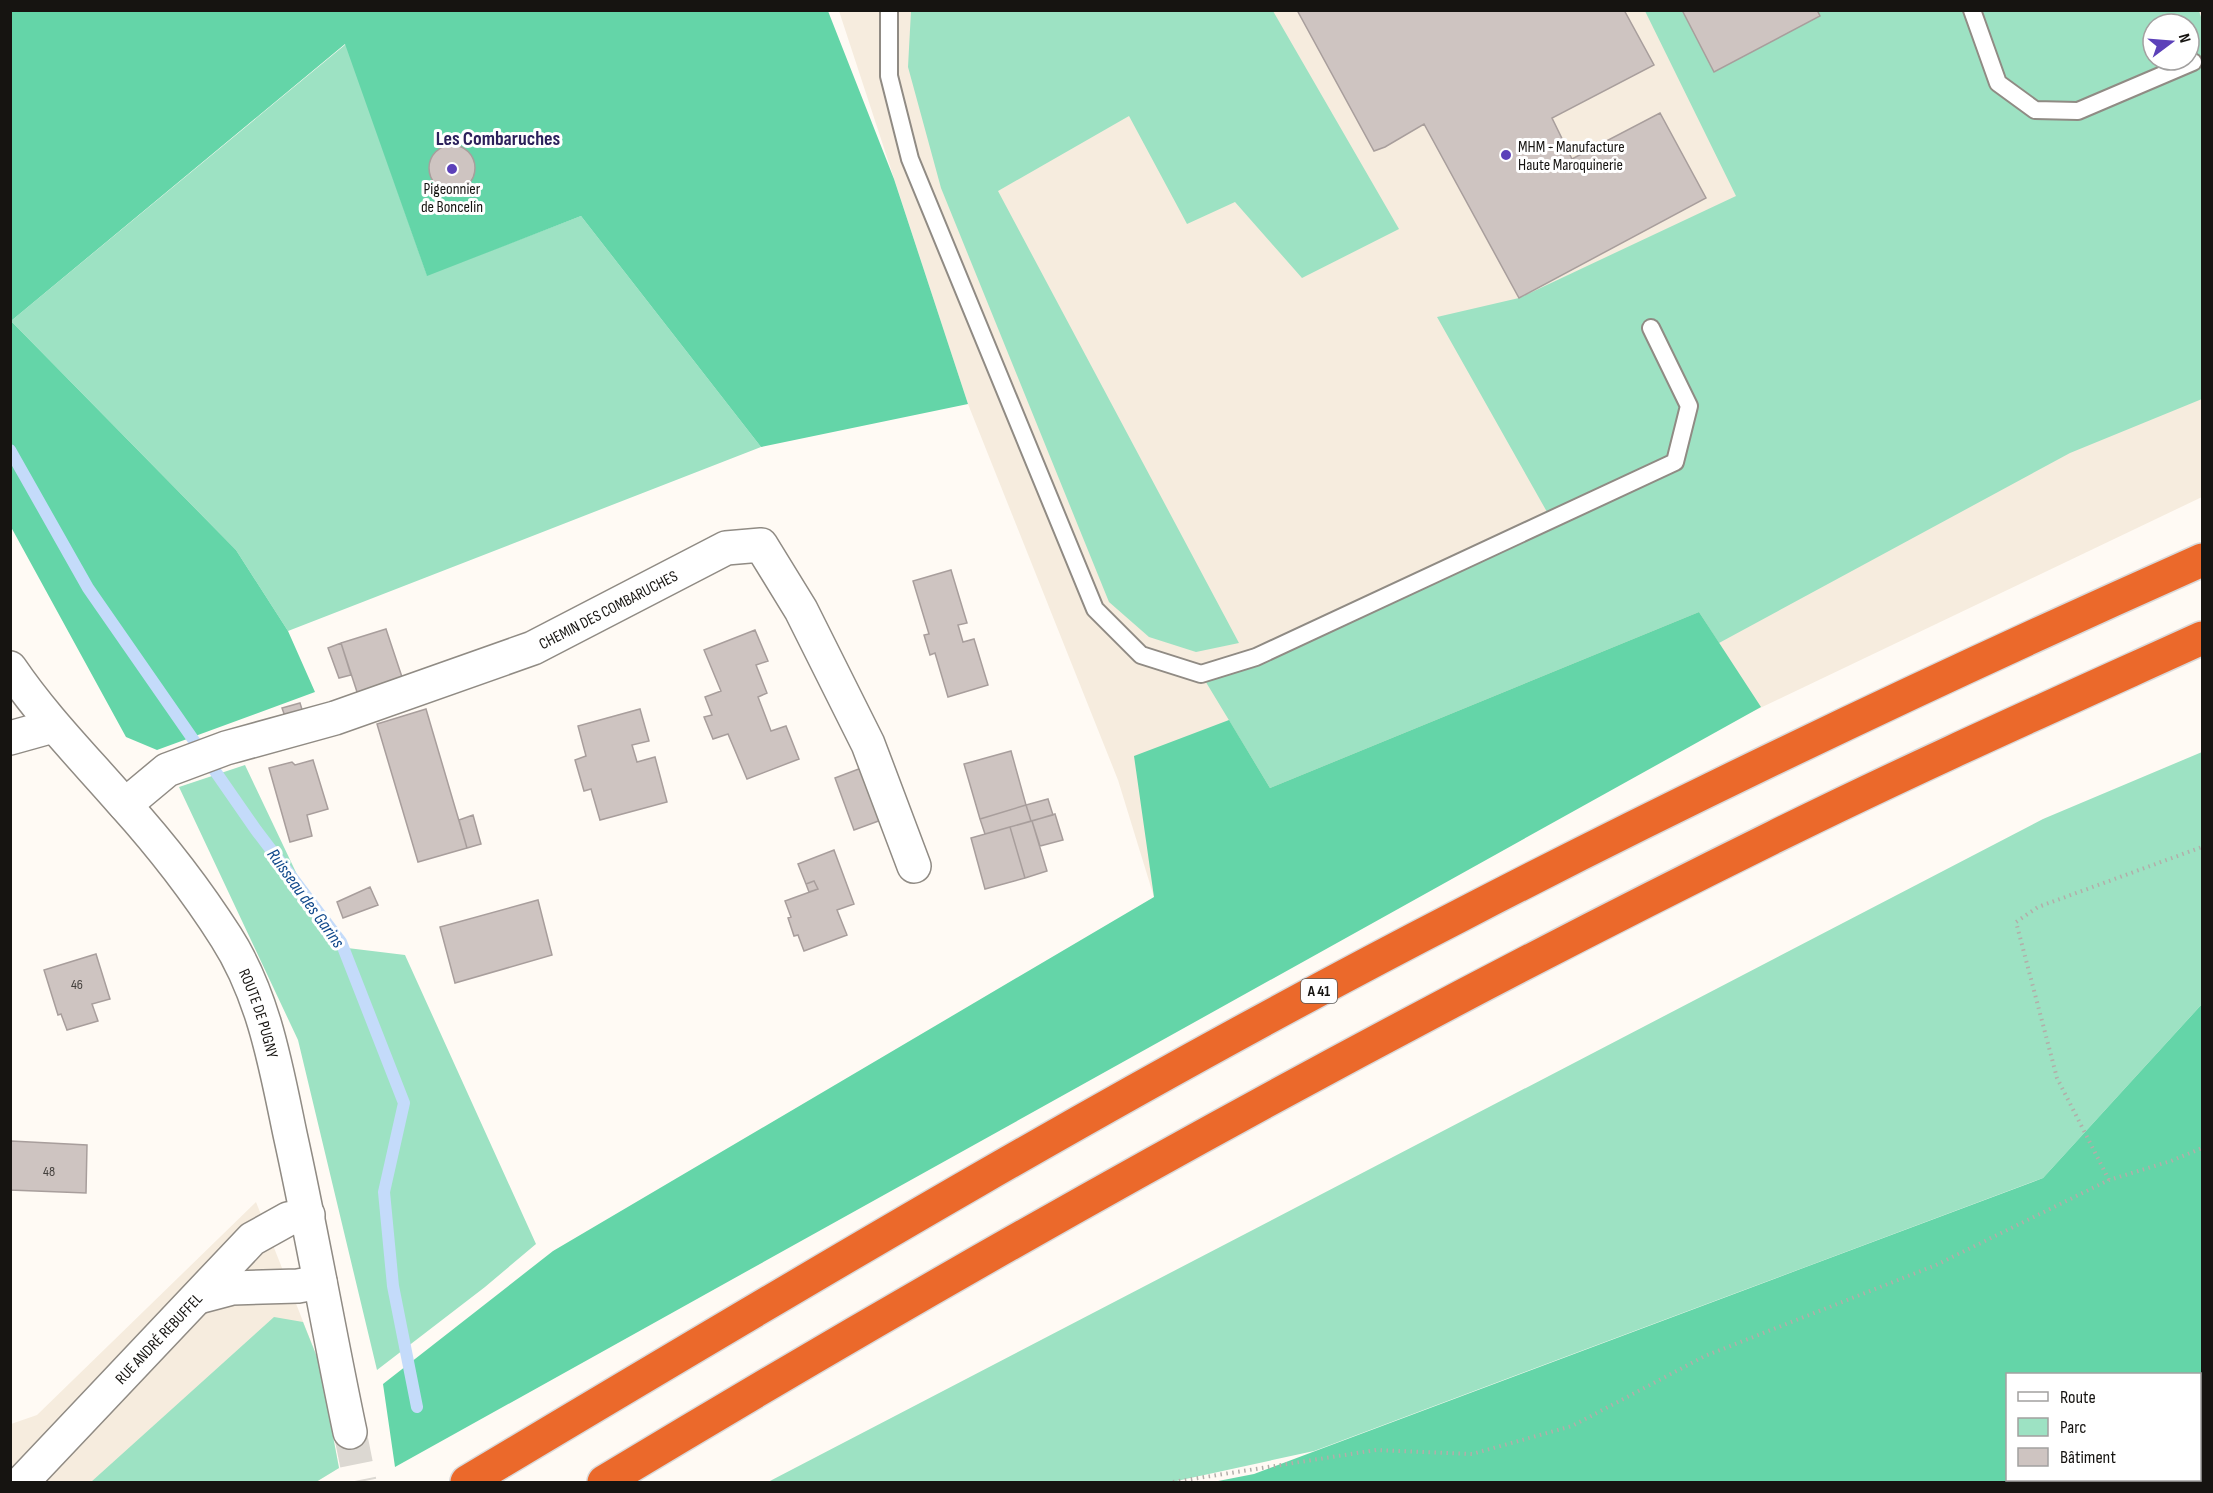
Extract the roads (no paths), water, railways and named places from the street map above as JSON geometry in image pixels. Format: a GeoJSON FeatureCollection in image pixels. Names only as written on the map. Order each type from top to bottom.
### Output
{"type":"FeatureCollection","features":[{"type":"Feature","properties":{"kind":"highway","name":"A 41"},"geometry":{"type":"LineString","coordinates":[[467,1482],[916,1215],[1196,1057],[1460,915],[1730,779],[1988,656],[2202,560]]}},
{"type":"Feature","properties":{"kind":"highway"},"geometry":{"type":"LineString","coordinates":[[604,1482],[992,1254],[1250,1110],[1513,969],[1775,836],[2030,716],[2202,639]]}},
{"type":"Feature","properties":{"kind":"street","name":"CHEMIN DES COMBARUCHES"},"geometry":{"type":"LineString","coordinates":[[125,805],[167,770],[226,748],[335,718],[533,648],[726,548],[761,545],[801,610],[868,744],[914,866]]}},
{"type":"Feature","properties":{"kind":"street","name":"ROUTE DE PUGNY"},"geometry":{"type":"LineString","coordinates":[[10,668],[53,726],[125,805],[181,873],[227,939],[257,999],[277,1075],[308,1215],[350,1432]]}},
{"type":"Feature","properties":{"kind":"street"},"geometry":{"type":"LineString","coordinates":[[10,738],[53,726]]}},
{"type":"Feature","properties":{"kind":"street","name":"RUE ANDRÉ REBUFFEL"},"geometry":{"type":"LineString","coordinates":[[22,1482],[252,1239],[288,1220],[308,1215]]}},
{"type":"Feature","properties":{"kind":"street"},"geometry":{"type":"LineString","coordinates":[[198,1297],[232,1288],[298,1286],[320,1281]]}},
{"type":"Feature","properties":{"kind":"lane"},"geometry":{"type":"LineString","coordinates":[[889,10],[889,76],[910,159],[1095,609],[1141,655],[1201,674],[1256,657],[1675,462],[1689,406],[1651,328]]}},
{"type":"Feature","properties":{"kind":"lane"},"geometry":{"type":"LineString","coordinates":[[1972,10],[1998,83],[2035,110],[2078,111],[2170,72]]}},
{"type":"Feature","properties":{"kind":"waterway","name":"Ruisseau des Garins"},"geometry":{"type":"LineString","coordinates":[[10,450],[88,588],[256,830],[341,942],[404,1103],[384,1192],[393,1286],[417,1407]]}},
{"type":"Feature","properties":{"kind":"tunnel"},"geometry":{"type":"LineString","coordinates":[[350,1432],[360,1482]]}},
{"type":"Feature","properties":{"kind":"place","name":"MHM - Manufacture Haute Maroquinerie"},"geometry":{"type":"Point","coordinates":[1506,155]}},
{"type":"Feature","properties":{"kind":"place","name":"Pigeonnier de Boncelin"},"geometry":{"type":"Point","coordinates":[452,169]}},
{"type":"Feature","properties":{"kind":"district","name":"Les Combaruches"},"geometry":{"type":"Point","coordinates":[498,138]}}]}
